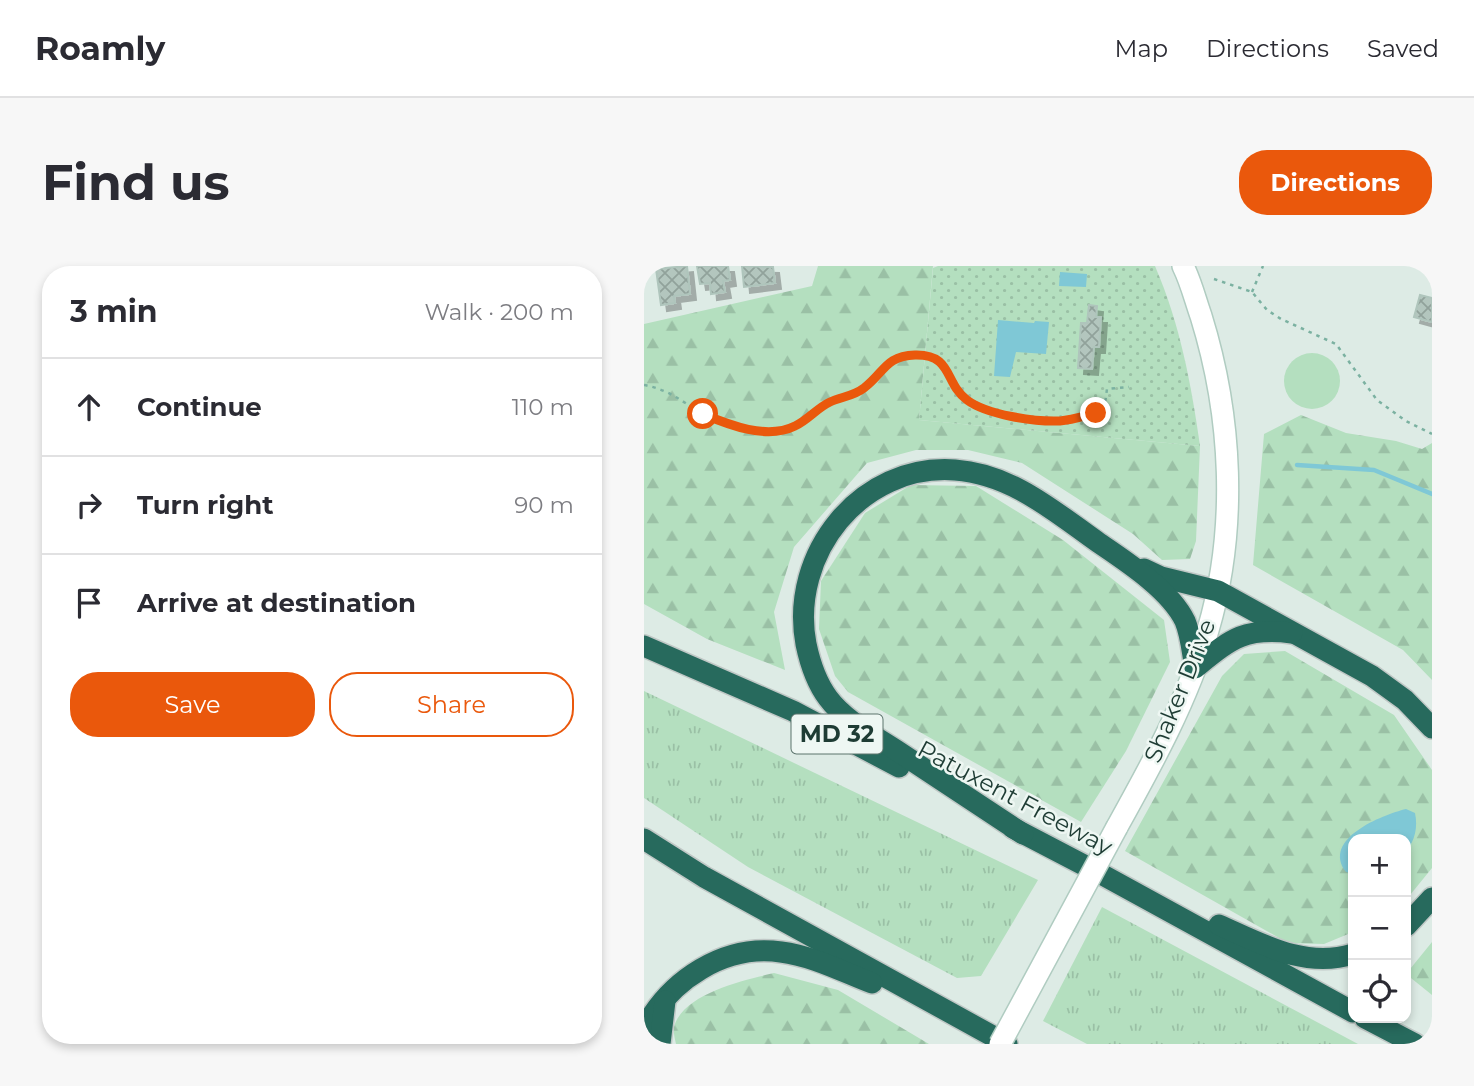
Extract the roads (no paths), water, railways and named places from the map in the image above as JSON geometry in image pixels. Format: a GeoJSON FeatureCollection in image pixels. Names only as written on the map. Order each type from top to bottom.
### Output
{"type":"FeatureCollection","features":[{"type":"Feature","properties":{"kind":"highway"},"geometry":{"type":"LineString","coordinates":[[1023,834],[861,727],[828,698],[817,679],[808,656],[803,628],[803,604],[812,565],[828,534],[845,512],[865,495],[885,483],[905,476],[942,470],[975,472],[1002,480],[1027,493],[1123,559],[1165,594],[1186,622],[1195,667],[1245,634],[1270,630],[1292,633]]}},
{"type":"Feature","properties":{"kind":"highway"},"geometry":{"type":"LineString","coordinates":[[1123,559],[1161,577],[1218,591],[1372,676],[1405,700],[1432,728]]}},
{"type":"Feature","properties":{"kind":"highway","name":"Patuxent Freeway"},"geometry":{"type":"LineString","coordinates":[[644,646],[793,711],[1101,874],[1348,1009]]}},
{"type":"Feature","properties":{"kind":"highway"},"geometry":{"type":"LineString","coordinates":[[644,839],[704,877],[1007,1044]]}},
{"type":"Feature","properties":{"kind":"highway"},"geometry":{"type":"LineString","coordinates":[[1101,874],[1287,954],[1325,960],[1348,955]]}},
{"type":"Feature","properties":{"kind":"highway"},"geometry":{"type":"LineString","coordinates":[[1411,921],[1432,898]]}},
{"type":"Feature","properties":{"kind":"highway"},"geometry":{"type":"LineString","coordinates":[[644,1029],[665,999],[682,981],[721,959],[741,953],[780,952],[816,961],[959,1018]]}},
{"type":"Feature","properties":{"kind":"highway"},"geometry":{"type":"LineString","coordinates":[[660,1044],[665,999]]}},
{"type":"Feature","properties":{"kind":"highway"},"geometry":{"type":"LineString","coordinates":[[1375,1023],[1415,1044]]}},
{"type":"Feature","properties":{"kind":"street","name":"Shaker Drive"},"geometry":{"type":"LineString","coordinates":[[1000,1044],[1149,770],[1195,667],[1218,591],[1225,534],[1227,483],[1221,396],[1212,353],[1183,266]]}},
{"type":"Feature","properties":{"kind":"water"},"geometry":{"type":"Polygon","coordinates":[[[1060,272],[1087,274],[1086,287],[1059,286],[1060,272]]]}},
{"type":"Feature","properties":{"kind":"water"},"geometry":{"type":"Polygon","coordinates":[[[998,320],[1049,322],[1046,354],[1016,352],[1010,377],[994,376],[998,320]]]}},
{"type":"Feature","properties":{"kind":"water"},"geometry":{"type":"Polygon","coordinates":[[[1406,809],[1415,813],[1415,834],[1411,843],[1411,834],[1354,834],[1383,817],[1406,809]]]}},
{"type":"Feature","properties":{"kind":"water"},"geometry":{"type":"Polygon","coordinates":[[[1348,839],[1348,873],[1340,860],[1341,849],[1348,839]]]}},
{"type":"Feature","properties":{"kind":"waterway"},"geometry":{"type":"LineString","coordinates":[[1297,465],[1374,470],[1432,494]]}}]}
